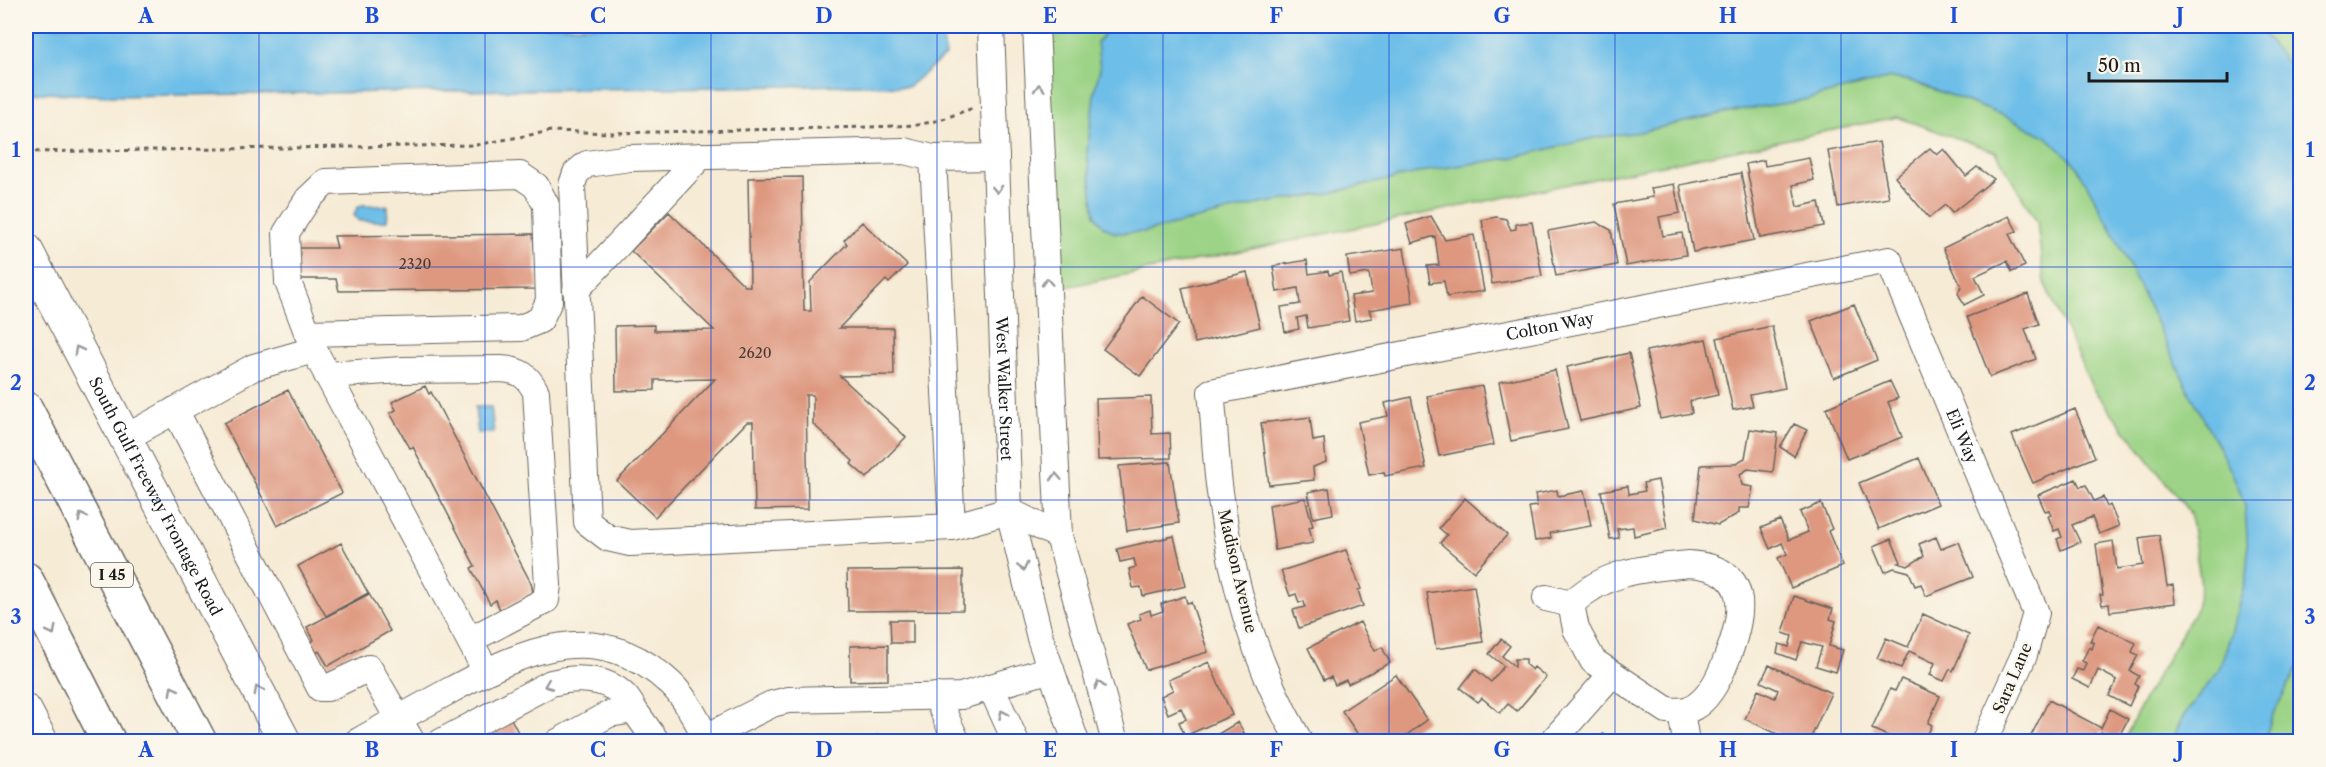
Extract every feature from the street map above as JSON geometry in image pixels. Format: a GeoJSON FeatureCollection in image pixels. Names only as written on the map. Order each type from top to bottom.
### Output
{"type":"FeatureCollection","features":[{"type":"Feature","properties":{"kind":"highway","name":"I 45"},"geometry":{"type":"LineString","coordinates":[[26,409],[200,741]]}},
{"type":"Feature","properties":{"kind":"highway"},"geometry":{"type":"LineString","coordinates":[[26,579],[110,741]]}},
{"type":"Feature","properties":{"kind":"main road","name":"South Gulf Freeway Frontage Road"},"geometry":{"type":"LineString","coordinates":[[26,249],[285,741]]}},
{"type":"Feature","properties":{"kind":"main road"},"geometry":{"type":"LineString","coordinates":[[26,711],[42,741]]}},
{"type":"Feature","properties":{"kind":"street","name":"West Walker Street"},"geometry":{"type":"LineString","coordinates":[[991,26],[1009,511],[1040,638],[1076,741]]}},
{"type":"Feature","properties":{"kind":"street"},"geometry":{"type":"LineString","coordinates":[[1036,26],[1059,536],[1114,741]]}},
{"type":"Feature","properties":{"kind":"street"},"geometry":{"type":"LineString","coordinates":[[996,157],[933,158],[904,151],[701,156],[601,160],[587,164],[576,173],[572,185],[587,522],[608,538],[630,543],[952,527],[1009,511],[1059,536]]}},
{"type":"Feature","properties":{"kind":"street"},"geometry":{"type":"LineString","coordinates":[[576,290],[701,156]]}},
{"type":"Feature","properties":{"kind":"street"},"geometry":{"type":"LineString","coordinates":[[933,158],[952,527]]}},
{"type":"Feature","properties":{"kind":"street"},"geometry":{"type":"LineString","coordinates":[[125,438],[254,367],[310,342],[521,328],[540,320],[549,301],[546,206],[536,186],[520,175],[326,182],[308,199],[286,233],[288,282],[310,342],[486,671]]}},
{"type":"Feature","properties":{"kind":"street","name":"Colton Way"},"geometry":{"type":"LineString","coordinates":[[1211,392],[1889,260]]}},
{"type":"Feature","properties":{"kind":"street","name":"Eli Way"},"geometry":{"type":"LineString","coordinates":[[1889,260],[2036,613]]}},
{"type":"Feature","properties":{"kind":"street"},"geometry":{"type":"LineString","coordinates":[[327,375],[402,370],[501,369],[517,370],[530,379],[536,392],[548,585],[546,600],[470,640]]}},
{"type":"Feature","properties":{"kind":"street","name":"Madison Avenue"},"geometry":{"type":"LineString","coordinates":[[1211,392],[1222,512],[1243,608],[1281,708],[1300,741]]}},
{"type":"Feature","properties":{"kind":"street"},"geometry":{"type":"LineString","coordinates":[[175,410],[320,688],[327,688],[369,668],[412,741]]}},
{"type":"Feature","properties":{"kind":"street"},"geometry":{"type":"LineString","coordinates":[[1689,564],[1708,565],[1724,573],[1735,587],[1741,606],[1740,626],[1725,664],[1706,696],[1695,706],[1681,711],[1667,710],[1653,703],[1593,661],[1576,629],[1571,604],[1588,588],[1625,574],[1689,564]]}},
{"type":"Feature","properties":{"kind":"street"},"geometry":{"type":"LineString","coordinates":[[1545,598],[1571,604]]}},
{"type":"Feature","properties":{"kind":"street","name":"Sara Lane"},"geometry":{"type":"LineString","coordinates":[[1984,741],[2024,655],[2036,613]]}},
{"type":"Feature","properties":{"kind":"street"},"geometry":{"type":"LineString","coordinates":[[357,741],[486,671],[520,655],[559,645],[607,647],[646,665],[673,685],[704,740],[772,704],[788,700],[961,696],[1051,669]]}},
{"type":"Feature","properties":{"kind":"street"},"geometry":{"type":"LineString","coordinates":[[1552,741],[1611,675]]}},
{"type":"Feature","properties":{"kind":"street"},"geometry":{"type":"LineString","coordinates":[[441,741],[550,683],[564,680],[590,680],[604,682],[628,695],[634,710],[657,741]]}},
{"type":"Feature","properties":{"kind":"street"},"geometry":{"type":"LineString","coordinates":[[590,680],[609,714]]}},
{"type":"Feature","properties":{"kind":"street"},"geometry":{"type":"LineString","coordinates":[[991,687],[1016,741]]}},
{"type":"Feature","properties":{"kind":"street"},"geometry":{"type":"LineString","coordinates":[[936,696],[957,741]]}},
{"type":"Feature","properties":{"kind":"street"},"geometry":{"type":"LineString","coordinates":[[558,741],[609,714],[634,710]]}},
{"type":"Feature","properties":{"kind":"street"},"geometry":{"type":"LineString","coordinates":[[1681,711],[1686,741]]}},
{"type":"Feature","properties":{"kind":"path"},"geometry":{"type":"LineString","coordinates":[[26,152],[476,145],[551,131],[612,133],[870,128],[917,125],[974,108]]}},
{"type":"Feature","properties":{"kind":"green space"},"geometry":{"type":"Polygon","coordinates":[[[1043,26],[2300,26],[2300,741],[2124,741],[2140,706],[2196,609],[2201,585],[2190,513],[2093,389],[2044,282],[2037,222],[1996,152],[1897,117],[1056,289],[1043,26]]]}},
{"type":"Feature","properties":{"kind":"water"},"geometry":{"type":"Polygon","coordinates":[[[26,26],[940,26],[946,55],[908,87],[863,85],[112,96],[26,92],[26,26]]]}},
{"type":"Feature","properties":{"kind":"water"},"geometry":{"type":"Polygon","coordinates":[[[1111,26],[2256,26],[2300,78],[2300,663],[2271,719],[2265,741],[2172,741],[2182,718],[2219,670],[2231,634],[2246,577],[2248,552],[2245,506],[2234,477],[2187,387],[2114,234],[2076,165],[2047,137],[2005,116],[1911,81],[1891,78],[1795,102],[1738,110],[1640,132],[1594,138],[1516,157],[1431,170],[1330,193],[1259,204],[1144,232],[1115,233],[1103,226],[1095,215],[1087,152],[1095,88],[1100,69],[1097,42],[1111,26]]]}},
{"type":"Feature","properties":{"kind":"water"},"geometry":{"type":"Polygon","coordinates":[[[362,205],[388,206],[387,221],[359,221],[354,215],[357,208],[362,205]]]}},
{"type":"Feature","properties":{"kind":"water"},"geometry":{"type":"Polygon","coordinates":[[[475,407],[491,407],[494,433],[478,433],[475,407]]]}},
{"type":"Feature","properties":{"kind":"building"},"geometry":{"type":"Polygon","coordinates":[[[1879,142],[1889,198],[1838,207],[1828,151],[1879,142]]]}},
{"type":"Feature","properties":{"kind":"building"},"geometry":{"type":"Polygon","coordinates":[[[1930,148],[1937,155],[1944,149],[1966,176],[1977,167],[1994,179],[1952,213],[1945,205],[1929,218],[1895,177],[1930,148]]]}},
{"type":"Feature","properties":{"kind":"building"},"geometry":{"type":"Polygon","coordinates":[[[1809,158],[1814,180],[1793,185],[1797,207],[1819,202],[1824,226],[1760,238],[1746,164],[1764,160],[1765,166],[1809,158]]]}},
{"type":"Feature","properties":{"kind":"building"},"geometry":{"type":"Polygon","coordinates":[[[1741,173],[1754,240],[1693,252],[1680,185],[1741,173]]]}},
{"type":"Feature","properties":{"kind":"building"},"geometry":{"type":"Polygon","coordinates":[[[802,177],[804,311],[811,311],[810,282],[847,244],[844,240],[862,222],[907,265],[889,283],[886,280],[839,328],[893,328],[894,375],[840,376],[906,437],[867,478],[851,464],[853,461],[813,424],[813,395],[806,395],[808,509],[755,510],[753,422],[747,422],[655,517],[617,481],[715,379],[655,380],[655,390],[616,391],[615,326],[654,325],[654,331],[714,330],[631,251],[669,212],[745,286],[750,286],[748,178],[802,177]]]}},
{"type":"Feature","properties":{"kind":"building"},"geometry":{"type":"Polygon","coordinates":[[[1674,184],[1680,213],[1659,217],[1663,236],[1682,233],[1686,255],[1626,266],[1614,204],[1653,197],[1651,188],[1674,184]]]}},
{"type":"Feature","properties":{"kind":"building"},"geometry":{"type":"Polygon","coordinates":[[[1431,216],[1445,240],[1474,235],[1484,291],[1447,297],[1444,281],[1430,283],[1427,266],[1439,265],[1435,236],[1412,243],[1406,224],[1431,216]]]}},
{"type":"Feature","properties":{"kind":"building"},"geometry":{"type":"Polygon","coordinates":[[[2009,216],[2017,231],[2009,234],[2025,266],[2012,272],[2007,261],[1975,276],[1984,295],[1964,305],[1958,293],[1961,286],[1943,248],[2009,216]]]}},
{"type":"Feature","properties":{"kind":"building"},"geometry":{"type":"Polygon","coordinates":[[[1496,217],[1506,219],[1511,230],[1516,229],[1516,224],[1532,222],[1542,276],[1492,284],[1482,220],[1496,217]]]}},
{"type":"Feature","properties":{"kind":"building"},"geometry":{"type":"Polygon","coordinates":[[[1596,222],[1611,230],[1617,265],[1556,276],[1548,231],[1596,222]]]}},
{"type":"Feature","properties":{"kind":"building"},"geometry":{"type":"Polygon","coordinates":[[[533,234],[538,289],[339,291],[336,279],[294,279],[294,248],[337,248],[334,236],[533,234]]]}},
{"type":"Feature","properties":{"kind":"building"},"geometry":{"type":"Polygon","coordinates":[[[1404,248],[1413,303],[1369,310],[1372,318],[1355,321],[1351,296],[1372,293],[1369,273],[1350,276],[1347,257],[1404,248]]]}},
{"type":"Feature","properties":{"kind":"building"},"geometry":{"type":"Polygon","coordinates":[[[1307,260],[1309,274],[1328,271],[1329,275],[1341,272],[1349,321],[1308,328],[1306,316],[1297,318],[1299,329],[1285,332],[1281,307],[1300,304],[1298,288],[1277,292],[1273,266],[1307,260]]]}},
{"type":"Feature","properties":{"kind":"building"},"geometry":{"type":"Polygon","coordinates":[[[1247,272],[1260,327],[1195,343],[1182,288],[1247,272]]]}},
{"type":"Feature","properties":{"kind":"building"},"geometry":{"type":"Polygon","coordinates":[[[2028,294],[2039,324],[2025,329],[2036,359],[1990,377],[1967,317],[2028,294]]]}},
{"type":"Feature","properties":{"kind":"building"},"geometry":{"type":"Polygon","coordinates":[[[1142,296],[1179,324],[1140,376],[1103,349],[1142,296]]]}},
{"type":"Feature","properties":{"kind":"building"},"geometry":{"type":"Polygon","coordinates":[[[1854,304],[1877,360],[1834,378],[1811,321],[1854,304]]]}},
{"type":"Feature","properties":{"kind":"building"},"geometry":{"type":"Polygon","coordinates":[[[1772,326],[1785,388],[1750,395],[1753,406],[1733,410],[1717,338],[1772,326]]]}},
{"type":"Feature","properties":{"kind":"building"},"geometry":{"type":"Polygon","coordinates":[[[1706,339],[1718,395],[1690,401],[1692,413],[1660,419],[1646,351],[1706,339]]]}},
{"type":"Feature","properties":{"kind":"building"},"geometry":{"type":"Polygon","coordinates":[[[1629,353],[1641,408],[1580,421],[1567,367],[1629,353]]]}},
{"type":"Feature","properties":{"kind":"building"},"geometry":{"type":"Polygon","coordinates":[[[1555,370],[1568,429],[1511,441],[1499,382],[1555,370]]]}},
{"type":"Feature","properties":{"kind":"building"},"geometry":{"type":"Polygon","coordinates":[[[1890,381],[1898,398],[1888,402],[1902,437],[1847,459],[1826,408],[1890,381]]]}},
{"type":"Feature","properties":{"kind":"building"},"geometry":{"type":"Polygon","coordinates":[[[425,386],[429,394],[431,392],[531,583],[533,592],[500,610],[496,600],[490,604],[471,568],[475,566],[413,447],[410,448],[390,413],[396,410],[392,402],[425,386]]]}},
{"type":"Feature","properties":{"kind":"building"},"geometry":{"type":"Polygon","coordinates":[[[1482,386],[1494,445],[1439,456],[1427,396],[1482,386]]]}},
{"type":"Feature","properties":{"kind":"building"},"geometry":{"type":"Polygon","coordinates":[[[288,390],[342,493],[277,526],[224,423],[288,390]]]}},
{"type":"Feature","properties":{"kind":"building"},"geometry":{"type":"Polygon","coordinates":[[[1151,397],[1152,434],[1170,433],[1171,458],[1098,460],[1096,399],[1151,397]]]}},
{"type":"Feature","properties":{"kind":"building"},"geometry":{"type":"Polygon","coordinates":[[[1411,397],[1426,468],[1385,476],[1384,472],[1369,475],[1358,422],[1388,416],[1385,403],[1411,397]]]}},
{"type":"Feature","properties":{"kind":"building"},"geometry":{"type":"Polygon","coordinates":[[[2075,409],[2095,457],[2033,483],[2012,435],[2075,409]]]}},
{"type":"Feature","properties":{"kind":"building"},"geometry":{"type":"Polygon","coordinates":[[[1310,417],[1313,441],[1324,439],[1326,462],[1313,467],[1314,480],[1269,485],[1261,423],[1310,417]]]}},
{"type":"Feature","properties":{"kind":"building"},"geometry":{"type":"Polygon","coordinates":[[[1794,424],[1807,430],[1794,456],[1780,447],[1794,424]]]}},
{"type":"Feature","properties":{"kind":"building"},"geometry":{"type":"Polygon","coordinates":[[[1750,429],[1778,433],[1773,472],[1748,469],[1740,474],[1742,485],[1753,487],[1749,508],[1739,508],[1739,513],[1718,525],[1695,519],[1701,465],[1734,464],[1745,458],[1750,429]]]}},
{"type":"Feature","properties":{"kind":"building"},"geometry":{"type":"Polygon","coordinates":[[[1919,458],[1938,504],[1879,529],[1859,483],[1919,458]]]}},
{"type":"Feature","properties":{"kind":"building"},"geometry":{"type":"Polygon","coordinates":[[[1170,462],[1179,523],[1127,531],[1119,466],[1170,462]]]}},
{"type":"Feature","properties":{"kind":"building"},"geometry":{"type":"Polygon","coordinates":[[[2076,479],[2080,487],[2086,485],[2094,501],[2103,497],[2107,507],[2110,505],[2119,526],[2099,534],[2092,517],[2072,525],[2080,542],[2061,550],[2057,539],[2062,537],[2059,529],[2054,531],[2048,516],[2051,515],[2049,510],[2045,511],[2038,495],[2076,479]]]}},
{"type":"Feature","properties":{"kind":"building"},"geometry":{"type":"Polygon","coordinates":[[[1658,480],[1667,528],[1634,536],[1633,527],[1617,529],[1619,538],[1610,539],[1601,491],[1628,486],[1629,494],[1645,491],[1643,483],[1658,480]]]}},
{"type":"Feature","properties":{"kind":"building"},"geometry":{"type":"Polygon","coordinates":[[[1329,488],[1333,514],[1313,518],[1308,492],[1329,488]]]}},
{"type":"Feature","properties":{"kind":"building"},"geometry":{"type":"Polygon","coordinates":[[[1557,490],[1558,496],[1584,491],[1591,526],[1550,533],[1551,538],[1535,541],[1529,507],[1537,506],[1535,494],[1557,490]]]}},
{"type":"Feature","properties":{"kind":"building"},"geometry":{"type":"Polygon","coordinates":[[[1305,498],[1313,526],[1309,527],[1313,543],[1275,550],[1269,505],[1305,498]]]}},
{"type":"Feature","properties":{"kind":"building"},"geometry":{"type":"Polygon","coordinates":[[[1465,498],[1507,535],[1474,572],[1440,543],[1447,535],[1439,528],[1465,498]]]}},
{"type":"Feature","properties":{"kind":"building"},"geometry":{"type":"Polygon","coordinates":[[[1821,503],[1832,529],[1828,531],[1843,566],[1791,588],[1778,558],[1787,554],[1782,543],[1770,549],[1761,528],[1780,520],[1789,540],[1808,532],[1800,512],[1821,503]]]}},
{"type":"Feature","properties":{"kind":"building"},"geometry":{"type":"Polygon","coordinates":[[[2159,535],[2167,586],[2173,585],[2175,603],[2110,612],[2109,604],[2102,605],[2100,595],[2103,595],[2096,544],[2113,541],[2117,569],[2143,565],[2139,538],[2159,535]]]}},
{"type":"Feature","properties":{"kind":"building"},"geometry":{"type":"Polygon","coordinates":[[[1174,536],[1186,586],[1143,596],[1141,587],[1133,588],[1129,569],[1136,567],[1134,559],[1120,562],[1117,549],[1174,536]]]}},
{"type":"Feature","properties":{"kind":"building"},"geometry":{"type":"Polygon","coordinates":[[[1936,537],[1941,549],[1959,542],[1973,577],[1926,596],[1921,584],[1915,586],[1909,572],[1894,568],[1885,572],[1874,546],[1891,539],[1901,562],[1898,563],[1908,566],[1924,556],[1919,544],[1936,537]]]}},
{"type":"Feature","properties":{"kind":"building"},"geometry":{"type":"Polygon","coordinates":[[[341,543],[368,593],[326,616],[298,566],[341,543]]]}},
{"type":"Feature","properties":{"kind":"building"},"geometry":{"type":"Polygon","coordinates":[[[1346,550],[1361,589],[1358,590],[1363,606],[1299,628],[1293,610],[1305,607],[1304,601],[1299,603],[1296,594],[1290,596],[1281,571],[1346,550]]]}},
{"type":"Feature","properties":{"kind":"building"},"geometry":{"type":"Polygon","coordinates":[[[963,570],[963,610],[848,611],[847,571],[963,570]]]}},
{"type":"Feature","properties":{"kind":"building"},"geometry":{"type":"Polygon","coordinates":[[[1474,586],[1483,642],[1436,649],[1427,593],[1474,586]]]}},
{"type":"Feature","properties":{"kind":"building"},"geometry":{"type":"Polygon","coordinates":[[[369,594],[390,631],[328,666],[310,642],[314,640],[307,627],[369,594]]]}},
{"type":"Feature","properties":{"kind":"building"},"geometry":{"type":"Polygon","coordinates":[[[1185,596],[1187,603],[1191,602],[1208,652],[1146,670],[1127,624],[1141,619],[1139,614],[1150,610],[1151,615],[1163,611],[1161,604],[1185,596]]]}},
{"type":"Feature","properties":{"kind":"building"},"geometry":{"type":"Polygon","coordinates":[[[1794,596],[1833,609],[1830,619],[1836,621],[1829,646],[1843,650],[1836,672],[1816,666],[1822,647],[1802,642],[1796,660],[1777,653],[1779,644],[1789,647],[1792,636],[1783,633],[1794,596]]]}},
{"type":"Feature","properties":{"kind":"building"},"geometry":{"type":"Polygon","coordinates":[[[1923,614],[1969,635],[1953,671],[1950,669],[1944,681],[1930,675],[1935,663],[1909,651],[1901,668],[1877,658],[1886,638],[1908,647],[1923,614]]]}},
{"type":"Feature","properties":{"kind":"building"},"geometry":{"type":"Polygon","coordinates":[[[890,620],[913,620],[913,643],[891,643],[890,620]]]}},
{"type":"Feature","properties":{"kind":"building"},"geometry":{"type":"Polygon","coordinates":[[[1360,622],[1375,651],[1382,647],[1390,663],[1348,684],[1346,680],[1335,685],[1331,677],[1324,680],[1308,648],[1360,622]]]}},
{"type":"Feature","properties":{"kind":"building"},"geometry":{"type":"Polygon","coordinates":[[[2098,625],[2136,643],[2132,652],[2138,655],[2130,671],[2139,676],[2135,684],[2138,686],[2129,706],[2109,696],[2117,680],[2098,670],[2090,688],[2072,679],[2077,669],[2083,671],[2086,663],[2082,661],[2089,647],[2092,649],[2094,643],[2090,641],[2098,625]]]}},
{"type":"Feature","properties":{"kind":"building"},"geometry":{"type":"Polygon","coordinates":[[[1501,639],[1510,646],[1502,656],[1515,667],[1515,659],[1526,659],[1526,665],[1532,670],[1534,667],[1546,677],[1517,711],[1508,704],[1500,713],[1482,698],[1478,702],[1460,688],[1475,669],[1491,682],[1504,666],[1489,654],[1501,639]]]}},
{"type":"Feature","properties":{"kind":"building"},"geometry":{"type":"Polygon","coordinates":[[[888,645],[888,680],[850,681],[850,646],[888,645]]]}},
{"type":"Feature","properties":{"kind":"building"},"geometry":{"type":"Polygon","coordinates":[[[1209,662],[1232,715],[1185,736],[1179,722],[1186,719],[1181,708],[1168,714],[1161,696],[1173,690],[1168,680],[1209,662]]]}},
{"type":"Feature","properties":{"kind":"building"},"geometry":{"type":"Polygon","coordinates":[[[1769,665],[1831,693],[1809,742],[1795,742],[1745,719],[1758,690],[1775,698],[1778,690],[1761,682],[1769,665]]]}},
{"type":"Feature","properties":{"kind":"building"},"geometry":{"type":"Polygon","coordinates":[[[1396,675],[1427,720],[1397,742],[1363,742],[1342,711],[1396,675]]]}},
{"type":"Feature","properties":{"kind":"building"},"geometry":{"type":"Polygon","coordinates":[[[1901,679],[1940,696],[1928,723],[1932,725],[1927,736],[1923,734],[1920,742],[1901,742],[1872,729],[1890,689],[1895,691],[1901,679]]]}},
{"type":"Feature","properties":{"kind":"building"},"geometry":{"type":"Polygon","coordinates":[[[2049,700],[2101,728],[2110,709],[2128,719],[2117,740],[2101,732],[2099,736],[2094,734],[2090,742],[2028,742],[2049,700]]]}},
{"type":"Feature","properties":{"kind":"building"},"geometry":{"type":"Polygon","coordinates":[[[507,711],[522,740],[451,742],[507,711]]]}},
{"type":"Feature","properties":{"kind":"building"},"geometry":{"type":"Polygon","coordinates":[[[1238,722],[1249,742],[1205,742],[1238,722]]]}},
{"type":"Feature","properties":{"kind":"building"},"geometry":{"type":"Polygon","coordinates":[[[1603,734],[1612,742],[1597,742],[1603,734]]]}},
{"type":"Feature","properties":{"kind":"building"},"geometry":{"type":"Polygon","coordinates":[[[877,735],[880,742],[863,742],[877,735]]]}},
{"type":"Feature","properties":{"kind":"building"},"geometry":{"type":"Polygon","coordinates":[[[1430,735],[1436,742],[1423,742],[1430,735]]]}}]}
